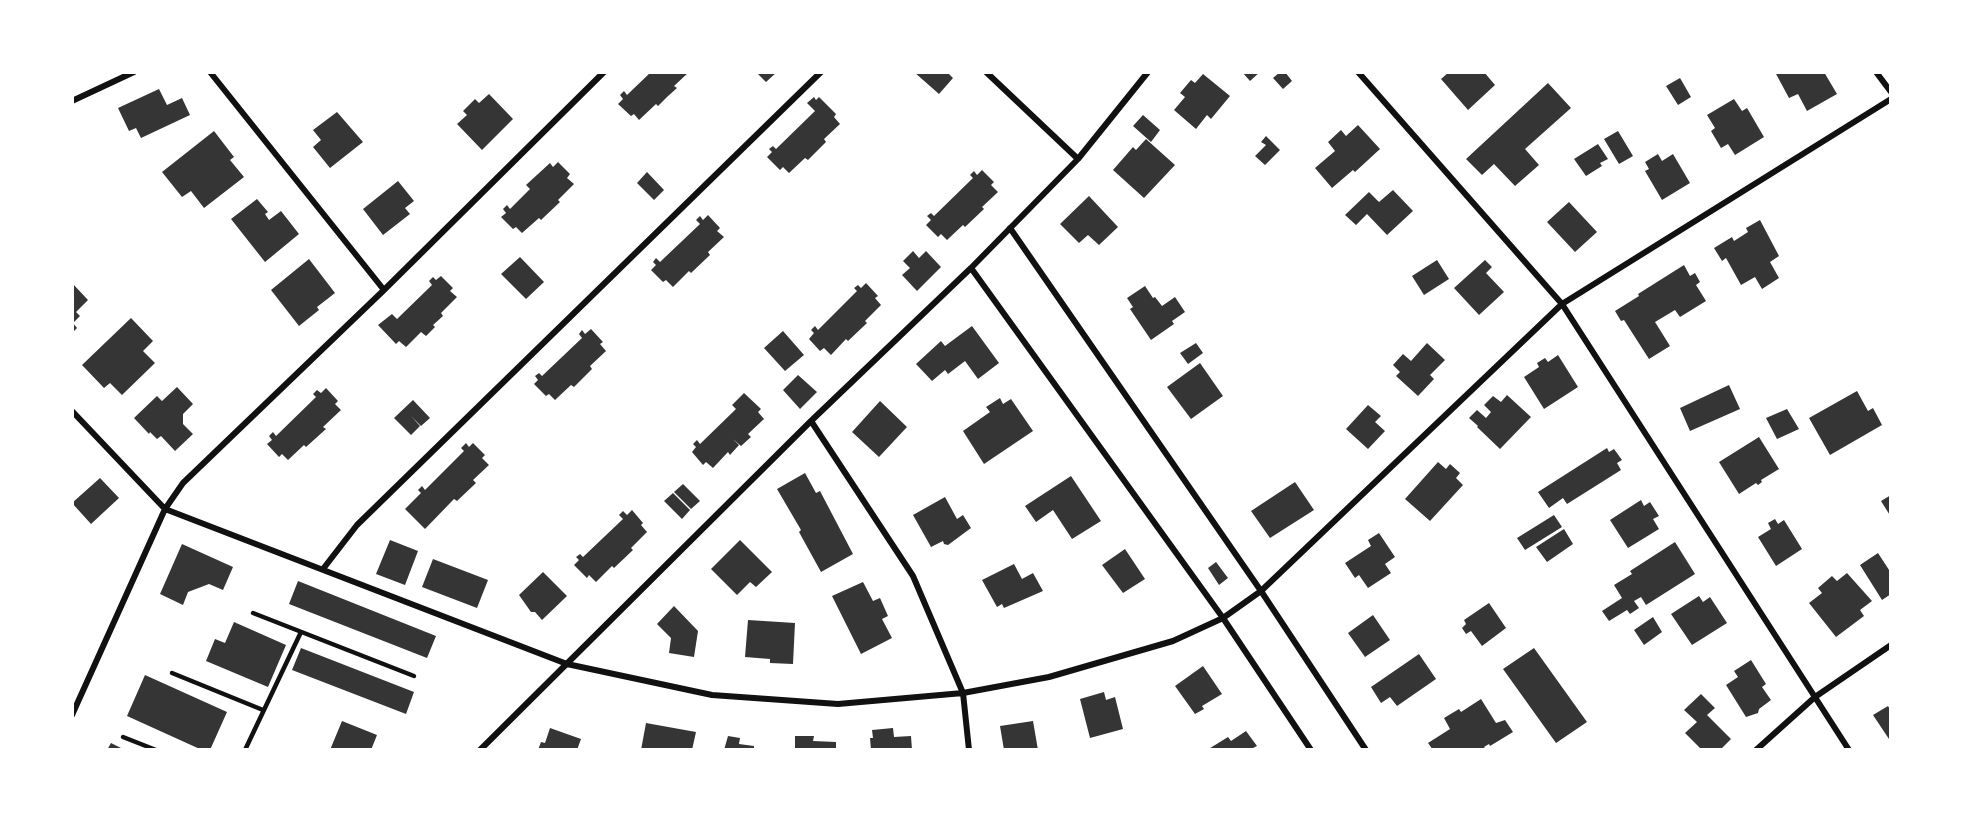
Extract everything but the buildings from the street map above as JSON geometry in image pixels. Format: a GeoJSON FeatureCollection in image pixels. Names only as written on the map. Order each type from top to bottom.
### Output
{"type":"FeatureCollection","features":[{"type":"Feature","properties":{"kind":"street"},"geometry":{"type":"LineString","coordinates":[[72,101],[134,72]]}},
{"type":"Feature","properties":{"kind":"street"},"geometry":{"type":"LineString","coordinates":[[210,72],[384,290]]}},
{"type":"Feature","properties":{"kind":"street"},"geometry":{"type":"LineString","coordinates":[[72,716],[165,509],[183,483],[384,290],[604,72]]}},
{"type":"Feature","properties":{"kind":"street"},"geometry":{"type":"LineString","coordinates":[[323,569],[357,525],[820,72]]}},
{"type":"Feature","properties":{"kind":"street"},"geometry":{"type":"LineString","coordinates":[[986,72],[1078,159]]}},
{"type":"Feature","properties":{"kind":"street"},"geometry":{"type":"LineString","coordinates":[[480,750],[811,421],[971,268],[1078,159],[1148,72]]}},
{"type":"Feature","properties":{"kind":"street"},"geometry":{"type":"LineString","coordinates":[[1358,72],[1562,304],[1849,750]]}},
{"type":"Feature","properties":{"kind":"street"},"geometry":{"type":"LineString","coordinates":[[1876,72],[1891,92]]}},
{"type":"Feature","properties":{"kind":"street"},"geometry":{"type":"LineString","coordinates":[[72,411],[165,509],[567,664],[712,695],[838,704],[963,693],[1049,678],[1173,641],[1223,618],[1261,591],[1562,304],[1891,99]]}},
{"type":"Feature","properties":{"kind":"street"},"geometry":{"type":"LineString","coordinates":[[1010,228],[1261,591],[1366,750]]}},
{"type":"Feature","properties":{"kind":"street"},"geometry":{"type":"LineString","coordinates":[[971,268],[1223,618],[1311,750]]}},
{"type":"Feature","properties":{"kind":"street"},"geometry":{"type":"LineString","coordinates":[[811,421],[913,576],[963,693],[969,750]]}},
{"type":"Feature","properties":{"kind":"street"},"geometry":{"type":"LineString","coordinates":[[1756,750],[1815,697],[1891,645]]}},
{"type":"Feature","properties":{"kind":"lane"},"geometry":{"type":"LineString","coordinates":[[253,613],[414,676]]}},
{"type":"Feature","properties":{"kind":"lane"},"geometry":{"type":"LineString","coordinates":[[244,750],[301,632]]}},
{"type":"Feature","properties":{"kind":"lane"},"geometry":{"type":"LineString","coordinates":[[172,673],[263,710]]}},
{"type":"Feature","properties":{"kind":"lane"},"geometry":{"type":"LineString","coordinates":[[123,737],[156,750]]}}]}
